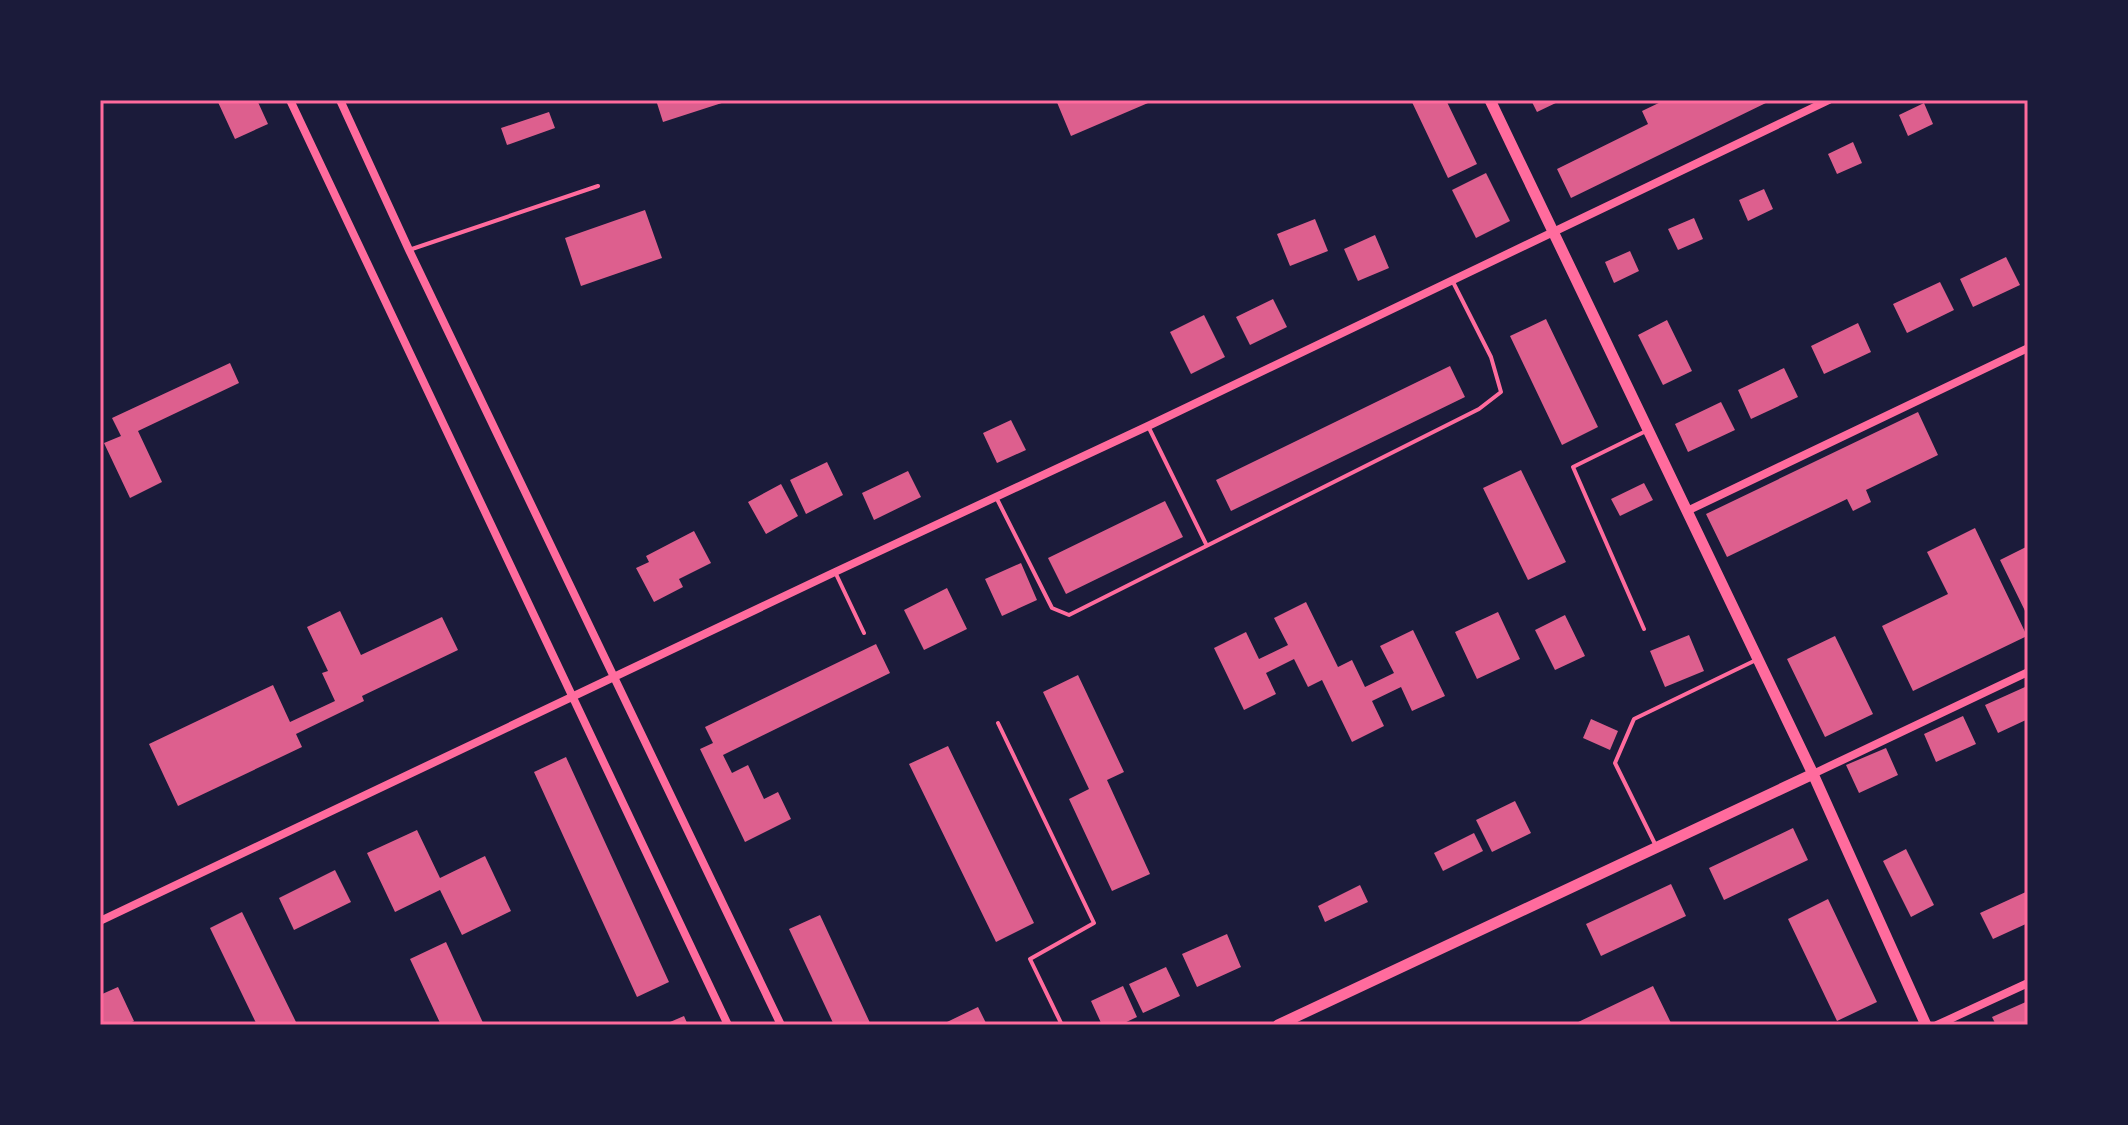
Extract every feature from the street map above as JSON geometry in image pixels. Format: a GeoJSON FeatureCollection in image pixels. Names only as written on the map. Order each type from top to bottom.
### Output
{"type":"FeatureCollection","features":[{"type":"Feature","properties":{"kind":"street"},"geometry":{"type":"LineString","coordinates":[[290,100],[728,1025]]}},
{"type":"Feature","properties":{"kind":"street"},"geometry":{"type":"LineString","coordinates":[[340,100],[781,1025]]}},
{"type":"Feature","properties":{"kind":"street"},"geometry":{"type":"LineString","coordinates":[[1490,100],[1813,774],[1926,1025]]}},
{"type":"Feature","properties":{"kind":"street"},"geometry":{"type":"LineString","coordinates":[[100,921],[1829,100]]}},
{"type":"Feature","properties":{"kind":"street"},"geometry":{"type":"LineString","coordinates":[[1687,511],[2028,348]]}},
{"type":"Feature","properties":{"kind":"street"},"geometry":{"type":"LineString","coordinates":[[1278,1025],[2028,672]]}},
{"type":"Feature","properties":{"kind":"street"},"geometry":{"type":"LineString","coordinates":[[1937,1025],[2028,983]]}},
{"type":"Feature","properties":{"kind":"lane"},"geometry":{"type":"LineString","coordinates":[[409,250],[598,186]]}},
{"type":"Feature","properties":{"kind":"lane"},"geometry":{"type":"LineString","coordinates":[[996,497],[1052,608],[1069,615],[1479,409],[1501,392],[1491,357],[1451,279]]}},
{"type":"Feature","properties":{"kind":"lane"},"geometry":{"type":"LineString","coordinates":[[1148,426],[1206,544]]}},
{"type":"Feature","properties":{"kind":"lane"},"geometry":{"type":"LineString","coordinates":[[1644,629],[1573,467],[1648,430]]}},
{"type":"Feature","properties":{"kind":"lane"},"geometry":{"type":"LineString","coordinates":[[835,572],[864,633]]}},
{"type":"Feature","properties":{"kind":"lane"},"geometry":{"type":"LineString","coordinates":[[1657,848],[1615,763],[1634,719],[1758,659]]}},
{"type":"Feature","properties":{"kind":"lane"},"geometry":{"type":"LineString","coordinates":[[998,723],[1094,923],[1030,959],[1062,1025]]}},
{"type":"Feature","properties":{"kind":"building"},"geometry":{"type":"Polygon","coordinates":[[[217,100],[257,100],[268,124],[235,139],[217,100]]]}},
{"type":"Feature","properties":{"kind":"building"},"geometry":{"type":"Polygon","coordinates":[[[656,100],[728,100],[728,101],[663,122],[656,100]]]}},
{"type":"Feature","properties":{"kind":"building"},"geometry":{"type":"Polygon","coordinates":[[[1056,100],[1155,100],[1071,136],[1056,100]]]}},
{"type":"Feature","properties":{"kind":"building"},"geometry":{"type":"Polygon","coordinates":[[[1411,100],[1446,100],[1477,164],[1448,178],[1411,100]]]}},
{"type":"Feature","properties":{"kind":"building"},"geometry":{"type":"Polygon","coordinates":[[[1531,100],[1562,100],[1537,112],[1531,100]]]}},
{"type":"Feature","properties":{"kind":"building"},"geometry":{"type":"Polygon","coordinates":[[[1665,100],[1772,100],[1571,198],[1557,169],[1648,124],[1642,111],[1665,100]]]}},
{"type":"Feature","properties":{"kind":"building"},"geometry":{"type":"Polygon","coordinates":[[[1924,103],[1933,124],[1908,136],[1899,115],[1924,103]]]}},
{"type":"Feature","properties":{"kind":"building"},"geometry":{"type":"Polygon","coordinates":[[[549,112],[555,128],[507,145],[501,128],[549,112]]]}},
{"type":"Feature","properties":{"kind":"building"},"geometry":{"type":"Polygon","coordinates":[[[1853,142],[1862,163],[1837,174],[1828,154],[1853,142]]]}},
{"type":"Feature","properties":{"kind":"building"},"geometry":{"type":"Polygon","coordinates":[[[1486,173],[1510,221],[1476,238],[1452,190],[1486,173]]]}},
{"type":"Feature","properties":{"kind":"building"},"geometry":{"type":"Polygon","coordinates":[[[1764,189],[1773,209],[1748,221],[1739,200],[1764,189]]]}},
{"type":"Feature","properties":{"kind":"building"},"geometry":{"type":"Polygon","coordinates":[[[645,210],[662,258],[581,286],[565,238],[645,210]]]}},
{"type":"Feature","properties":{"kind":"building"},"geometry":{"type":"Polygon","coordinates":[[[1694,218],[1703,239],[1678,250],[1668,229],[1694,218]]]}},
{"type":"Feature","properties":{"kind":"building"},"geometry":{"type":"Polygon","coordinates":[[[1315,219],[1328,251],[1290,266],[1277,234],[1315,219]]]}},
{"type":"Feature","properties":{"kind":"building"},"geometry":{"type":"Polygon","coordinates":[[[1375,235],[1389,268],[1358,281],[1344,249],[1375,235]]]}},
{"type":"Feature","properties":{"kind":"building"},"geometry":{"type":"Polygon","coordinates":[[[1630,251],[1639,271],[1614,283],[1605,262],[1630,251]]]}},
{"type":"Feature","properties":{"kind":"building"},"geometry":{"type":"Polygon","coordinates":[[[2006,257],[2020,285],[1973,307],[1960,279],[2006,257]]]}},
{"type":"Feature","properties":{"kind":"building"},"geometry":{"type":"Polygon","coordinates":[[[1940,282],[1954,310],[1907,333],[1893,304],[1940,282]]]}},
{"type":"Feature","properties":{"kind":"building"},"geometry":{"type":"Polygon","coordinates":[[[1273,299],[1287,327],[1250,345],[1236,317],[1273,299]]]}},
{"type":"Feature","properties":{"kind":"building"},"geometry":{"type":"Polygon","coordinates":[[[1204,315],[1225,357],[1191,374],[1170,332],[1204,315]]]}},
{"type":"Feature","properties":{"kind":"building"},"geometry":{"type":"Polygon","coordinates":[[[1546,319],[1598,427],[1562,445],[1510,336],[1546,319]]]}},
{"type":"Feature","properties":{"kind":"building"},"geometry":{"type":"Polygon","coordinates":[[[1667,320],[1692,371],[1663,385],[1638,335],[1667,320]]]}},
{"type":"Feature","properties":{"kind":"building"},"geometry":{"type":"Polygon","coordinates":[[[1858,323],[1871,352],[1824,374],[1811,346],[1858,323]]]}},
{"type":"Feature","properties":{"kind":"building"},"geometry":{"type":"Polygon","coordinates":[[[230,363],[239,383],[138,431],[162,482],[130,498],[104,443],[121,436],[112,418],[230,363]]]}},
{"type":"Feature","properties":{"kind":"building"},"geometry":{"type":"Polygon","coordinates":[[[1450,366],[1465,397],[1231,511],[1216,480],[1450,366]]]}},
{"type":"Feature","properties":{"kind":"building"},"geometry":{"type":"Polygon","coordinates":[[[1784,368],[1798,397],[1751,419],[1738,390],[1784,368]]]}},
{"type":"Feature","properties":{"kind":"building"},"geometry":{"type":"Polygon","coordinates":[[[1721,402],[1735,430],[1688,452],[1675,424],[1721,402]]]}},
{"type":"Feature","properties":{"kind":"building"},"geometry":{"type":"Polygon","coordinates":[[[1918,412],[1938,455],[1866,490],[1871,502],[1853,511],[1847,499],[1727,557],[1706,514],[1918,412]]]}},
{"type":"Feature","properties":{"kind":"building"},"geometry":{"type":"Polygon","coordinates":[[[1011,420],[1026,450],[997,463],[983,433],[1011,420]]]}},
{"type":"Feature","properties":{"kind":"building"},"geometry":{"type":"Polygon","coordinates":[[[827,462],[843,495],[806,514],[790,480],[827,462]]]}},
{"type":"Feature","properties":{"kind":"building"},"geometry":{"type":"Polygon","coordinates":[[[1521,470],[1566,562],[1528,580],[1483,488],[1521,470]]]}},
{"type":"Feature","properties":{"kind":"building"},"geometry":{"type":"Polygon","coordinates":[[[908,471],[921,497],[874,520],[862,493],[908,471]]]}},
{"type":"Feature","properties":{"kind":"building"},"geometry":{"type":"Polygon","coordinates":[[[1644,483],[1653,500],[1620,516],[1611,499],[1644,483]]]}},
{"type":"Feature","properties":{"kind":"building"},"geometry":{"type":"Polygon","coordinates":[[[781,484],[798,516],[766,534],[748,502],[781,484]]]}},
{"type":"Feature","properties":{"kind":"building"},"geometry":{"type":"Polygon","coordinates":[[[1165,501],[1183,537],[1066,594],[1048,558],[1165,501]]]}},
{"type":"Feature","properties":{"kind":"building"},"geometry":{"type":"Polygon","coordinates":[[[1975,528],[2027,636],[1913,691],[1882,626],[1948,594],[1927,552],[1975,528]]]}},
{"type":"Feature","properties":{"kind":"building"},"geometry":{"type":"Polygon","coordinates":[[[694,531],[711,563],[679,579],[683,587],[654,602],[636,568],[649,562],[646,556],[694,531]]]}},
{"type":"Feature","properties":{"kind":"building"},"geometry":{"type":"Polygon","coordinates":[[[2028,546],[2028,617],[2000,560],[2028,546]]]}},
{"type":"Feature","properties":{"kind":"building"},"geometry":{"type":"Polygon","coordinates":[[[1021,563],[1037,600],[1002,616],[985,579],[1021,563]]]}},
{"type":"Feature","properties":{"kind":"building"},"geometry":{"type":"Polygon","coordinates":[[[947,588],[967,629],[924,650],[904,610],[947,588]]]}},
{"type":"Feature","properties":{"kind":"building"},"geometry":{"type":"Polygon","coordinates":[[[1306,602],[1338,667],[1352,660],[1365,687],[1394,673],[1380,646],[1413,630],[1445,696],[1412,711],[1401,687],[1372,701],[1384,726],[1352,742],[1322,680],[1308,687],[1294,659],[1266,673],[1276,694],[1244,710],[1214,648],[1246,632],[1259,659],[1288,645],[1274,618],[1306,602]]]}},
{"type":"Feature","properties":{"kind":"building"},"geometry":{"type":"Polygon","coordinates":[[[340,611],[361,655],[442,617],[458,650],[362,696],[364,701],[296,734],[302,747],[178,806],[149,744],[273,685],[290,722],[335,701],[322,673],[328,671],[307,627],[340,611]]]}},
{"type":"Feature","properties":{"kind":"building"},"geometry":{"type":"Polygon","coordinates":[[[1498,612],[1520,659],[1477,679],[1455,632],[1498,612]]]}},
{"type":"Feature","properties":{"kind":"building"},"geometry":{"type":"Polygon","coordinates":[[[1565,615],[1585,656],[1555,670],[1535,630],[1565,615]]]}},
{"type":"Feature","properties":{"kind":"building"},"geometry":{"type":"Polygon","coordinates":[[[1689,635],[1704,671],[1665,687],[1650,651],[1689,635]]]}},
{"type":"Feature","properties":{"kind":"building"},"geometry":{"type":"Polygon","coordinates":[[[1835,636],[1873,714],[1825,737],[1787,659],[1835,636]]]}},
{"type":"Feature","properties":{"kind":"building"},"geometry":{"type":"Polygon","coordinates":[[[876,644],[890,673],[723,755],[732,773],[748,765],[764,799],[778,792],[791,819],[745,842],[700,749],[713,743],[705,727],[876,644]]]}},
{"type":"Feature","properties":{"kind":"building"},"geometry":{"type":"Polygon","coordinates":[[[1078,675],[1124,772],[1107,780],[1150,874],[1112,891],[1069,799],[1089,789],[1043,692],[1078,675]]]}},
{"type":"Feature","properties":{"kind":"building"},"geometry":{"type":"Polygon","coordinates":[[[2025,687],[2028,719],[1998,733],[1985,705],[2025,687]]]}},
{"type":"Feature","properties":{"kind":"building"},"geometry":{"type":"Polygon","coordinates":[[[1963,716],[1976,744],[1936,762],[1924,734],[1963,716]]]}},
{"type":"Feature","properties":{"kind":"building"},"geometry":{"type":"Polygon","coordinates":[[[1591,719],[1618,731],[1610,750],[1583,738],[1591,719]]]}},
{"type":"Feature","properties":{"kind":"building"},"geometry":{"type":"Polygon","coordinates":[[[948,746],[1034,923],[996,942],[909,764],[948,746]]]}},
{"type":"Feature","properties":{"kind":"building"},"geometry":{"type":"Polygon","coordinates":[[[1886,748],[1898,775],[1859,793],[1846,765],[1886,748]]]}},
{"type":"Feature","properties":{"kind":"building"},"geometry":{"type":"Polygon","coordinates":[[[566,757],[669,982],[637,997],[534,772],[566,757]]]}},
{"type":"Feature","properties":{"kind":"building"},"geometry":{"type":"Polygon","coordinates":[[[1515,801],[1531,833],[1492,852],[1476,820],[1515,801]]]}},
{"type":"Feature","properties":{"kind":"building"},"geometry":{"type":"Polygon","coordinates":[[[1793,828],[1808,860],[1724,900],[1709,868],[1793,828]]]}},
{"type":"Feature","properties":{"kind":"building"},"geometry":{"type":"Polygon","coordinates":[[[417,830],[440,878],[485,856],[511,911],[462,935],[440,890],[395,912],[367,853],[417,830]]]}},
{"type":"Feature","properties":{"kind":"building"},"geometry":{"type":"Polygon","coordinates":[[[1474,833],[1483,851],[1443,871],[1434,853],[1474,833]]]}},
{"type":"Feature","properties":{"kind":"building"},"geometry":{"type":"Polygon","coordinates":[[[1906,849],[1934,905],[1911,917],[1883,861],[1906,849]]]}},
{"type":"Feature","properties":{"kind":"building"},"geometry":{"type":"Polygon","coordinates":[[[335,870],[351,902],[294,930],[279,898],[335,870]]]}},
{"type":"Feature","properties":{"kind":"building"},"geometry":{"type":"Polygon","coordinates":[[[1671,884],[1686,916],[1601,956],[1586,924],[1671,884]]]}},
{"type":"Feature","properties":{"kind":"building"},"geometry":{"type":"Polygon","coordinates":[[[1360,885],[1368,902],[1325,922],[1318,906],[1360,885]]]}},
{"type":"Feature","properties":{"kind":"building"},"geometry":{"type":"Polygon","coordinates":[[[2028,891],[2028,923],[1993,939],[1980,913],[2028,891]]]}},
{"type":"Feature","properties":{"kind":"building"},"geometry":{"type":"Polygon","coordinates":[[[1828,899],[1877,1002],[1837,1021],[1788,919],[1828,899]]]}},
{"type":"Feature","properties":{"kind":"building"},"geometry":{"type":"Polygon","coordinates":[[[242,912],[296,1022],[290,1025],[257,1025],[210,928],[242,912]]]}},
{"type":"Feature","properties":{"kind":"building"},"geometry":{"type":"Polygon","coordinates":[[[820,915],[871,1025],[834,1025],[789,929],[820,915]]]}},
{"type":"Feature","properties":{"kind":"building"},"geometry":{"type":"Polygon","coordinates":[[[1227,934],[1241,967],[1197,987],[1182,954],[1227,934]]]}},
{"type":"Feature","properties":{"kind":"building"},"geometry":{"type":"Polygon","coordinates":[[[446,942],[484,1025],[441,1025],[410,959],[446,942]]]}},
{"type":"Feature","properties":{"kind":"building"},"geometry":{"type":"Polygon","coordinates":[[[1166,967],[1180,996],[1143,1013],[1129,984],[1166,967]]]}},
{"type":"Feature","properties":{"kind":"building"},"geometry":{"type":"Polygon","coordinates":[[[1123,986],[1137,1017],[1120,1025],[1102,1025],[1091,1001],[1123,986]]]}},
{"type":"Feature","properties":{"kind":"building"},"geometry":{"type":"Polygon","coordinates":[[[1653,986],[1672,1025],[1572,1025],[1653,986]]]}},
{"type":"Feature","properties":{"kind":"building"},"geometry":{"type":"Polygon","coordinates":[[[118,987],[134,1021],[126,1025],[100,1025],[100,995],[118,987]]]}},
{"type":"Feature","properties":{"kind":"building"},"geometry":{"type":"Polygon","coordinates":[[[2028,1001],[2028,1025],[1996,1025],[1992,1017],[2028,1001]]]}},
{"type":"Feature","properties":{"kind":"building"},"geometry":{"type":"Polygon","coordinates":[[[978,1007],[986,1023],[949,1025],[947,1022],[978,1007]]]}},
{"type":"Feature","properties":{"kind":"building"},"geometry":{"type":"Polygon","coordinates":[[[684,1016],[688,1025],[663,1025],[684,1016]]]}}]}
